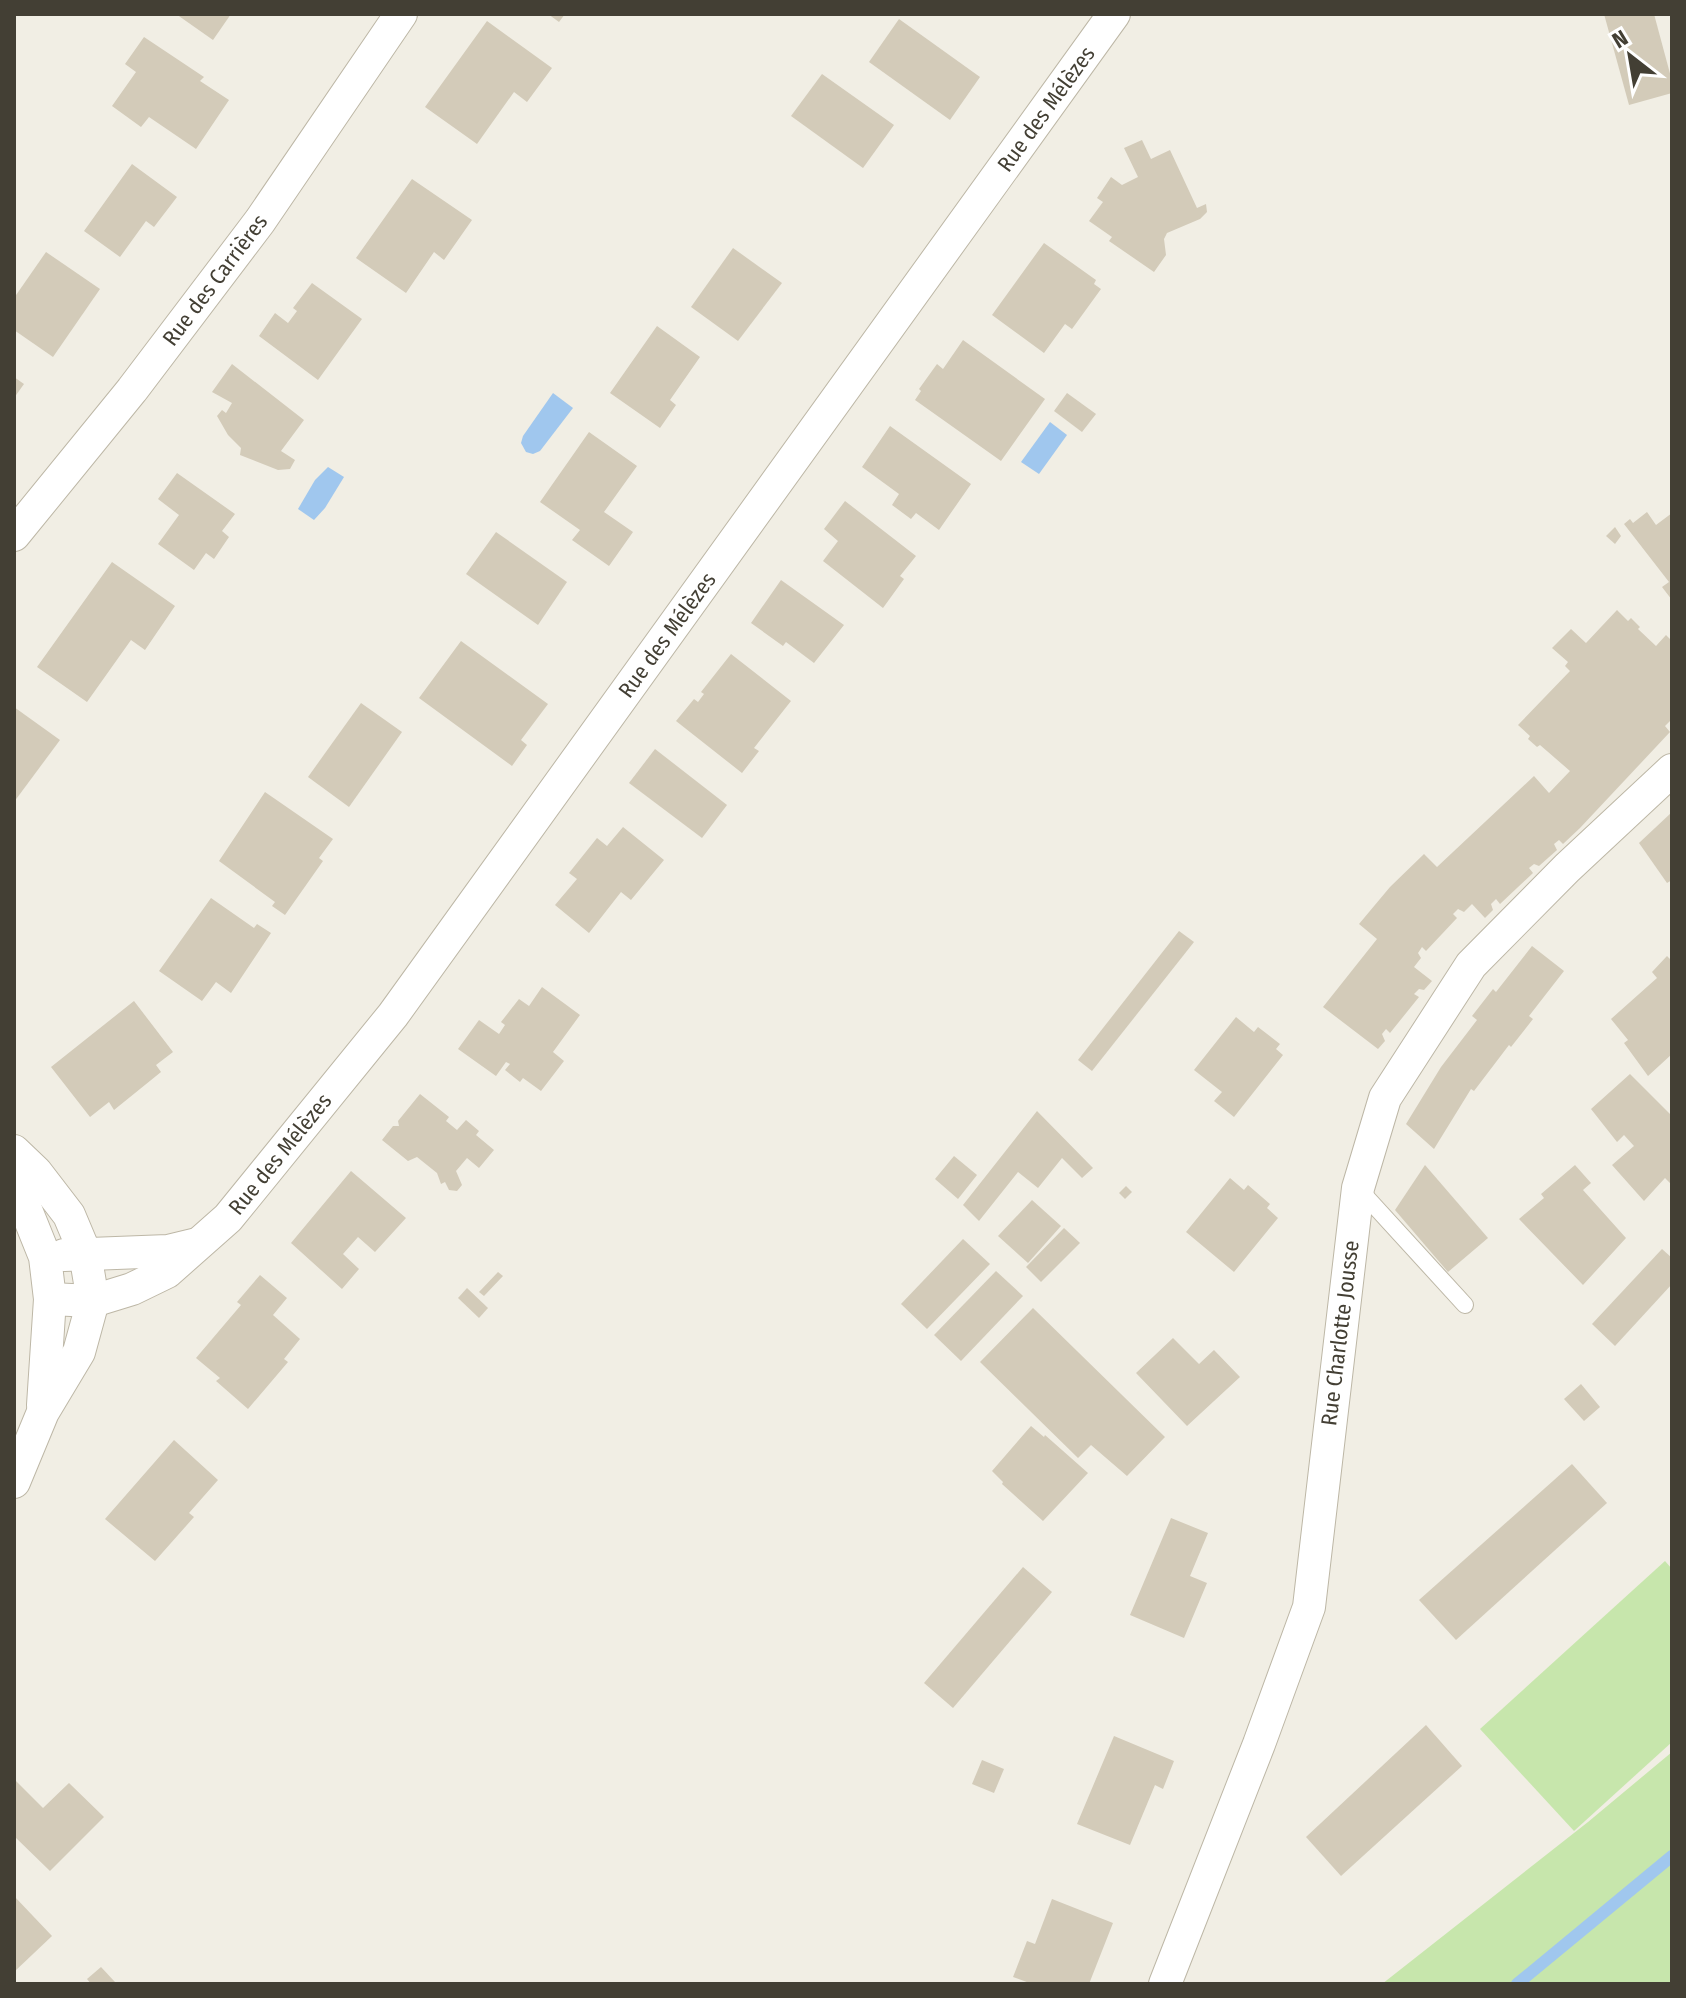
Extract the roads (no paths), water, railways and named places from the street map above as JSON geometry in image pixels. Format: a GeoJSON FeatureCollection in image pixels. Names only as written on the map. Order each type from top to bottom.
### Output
{"type":"FeatureCollection","features":[{"type":"Feature","properties":{"kind":"street","name":"Rue des Carrières"},"geometry":{"type":"LineString","coordinates":[[14,535],[132,390],[260,221],[401,14]]}},
{"type":"Feature","properties":{"kind":"street","name":"Rue des Mélèzes"},"geometry":{"type":"LineString","coordinates":[[50,1299],[93,1301],[132,1289],[167,1272],[228,1218],[393,1015],[1114,14]]}},
{"type":"Feature","properties":{"kind":"street","name":"Rue Charlotte Jousse"},"geometry":{"type":"LineString","coordinates":[[1165,1984],[1309,1607],[1358,1188],[1385,1098],[1471,965],[1567,868],[1672,770]]}},
{"type":"Feature","properties":{"kind":"street"},"geometry":{"type":"LineString","coordinates":[[14,1151],[36,1172],[69,1215],[85,1253],[93,1301],[79,1352],[43,1412],[14,1482]]}},
{"type":"Feature","properties":{"kind":"street"},"geometry":{"type":"LineString","coordinates":[[14,1180],[45,1257],[50,1299],[43,1412]]}},
{"type":"Feature","properties":{"kind":"street"},"geometry":{"type":"LineString","coordinates":[[45,1257],[168,1251],[204,1242]]}},
{"type":"Feature","properties":{"kind":"lane"},"geometry":{"type":"LineString","coordinates":[[1358,1188],[1465,1305]]}},
{"type":"Feature","properties":{"kind":"water"},"geometry":{"type":"Polygon","coordinates":[[[553,393],[573,408],[540,451],[533,454],[526,452],[521,443],[523,436],[553,393]]]}},
{"type":"Feature","properties":{"kind":"water"},"geometry":{"type":"Polygon","coordinates":[[[1050,422],[1067,435],[1039,474],[1021,462],[1050,422]]]}},
{"type":"Feature","properties":{"kind":"water"},"geometry":{"type":"Polygon","coordinates":[[[328,467],[344,477],[314,520],[298,509],[315,480],[328,467]]]}},
{"type":"Feature","properties":{"kind":"waterway"},"geometry":{"type":"LineString","coordinates":[[1517,1984],[1672,1856]]}}]}
